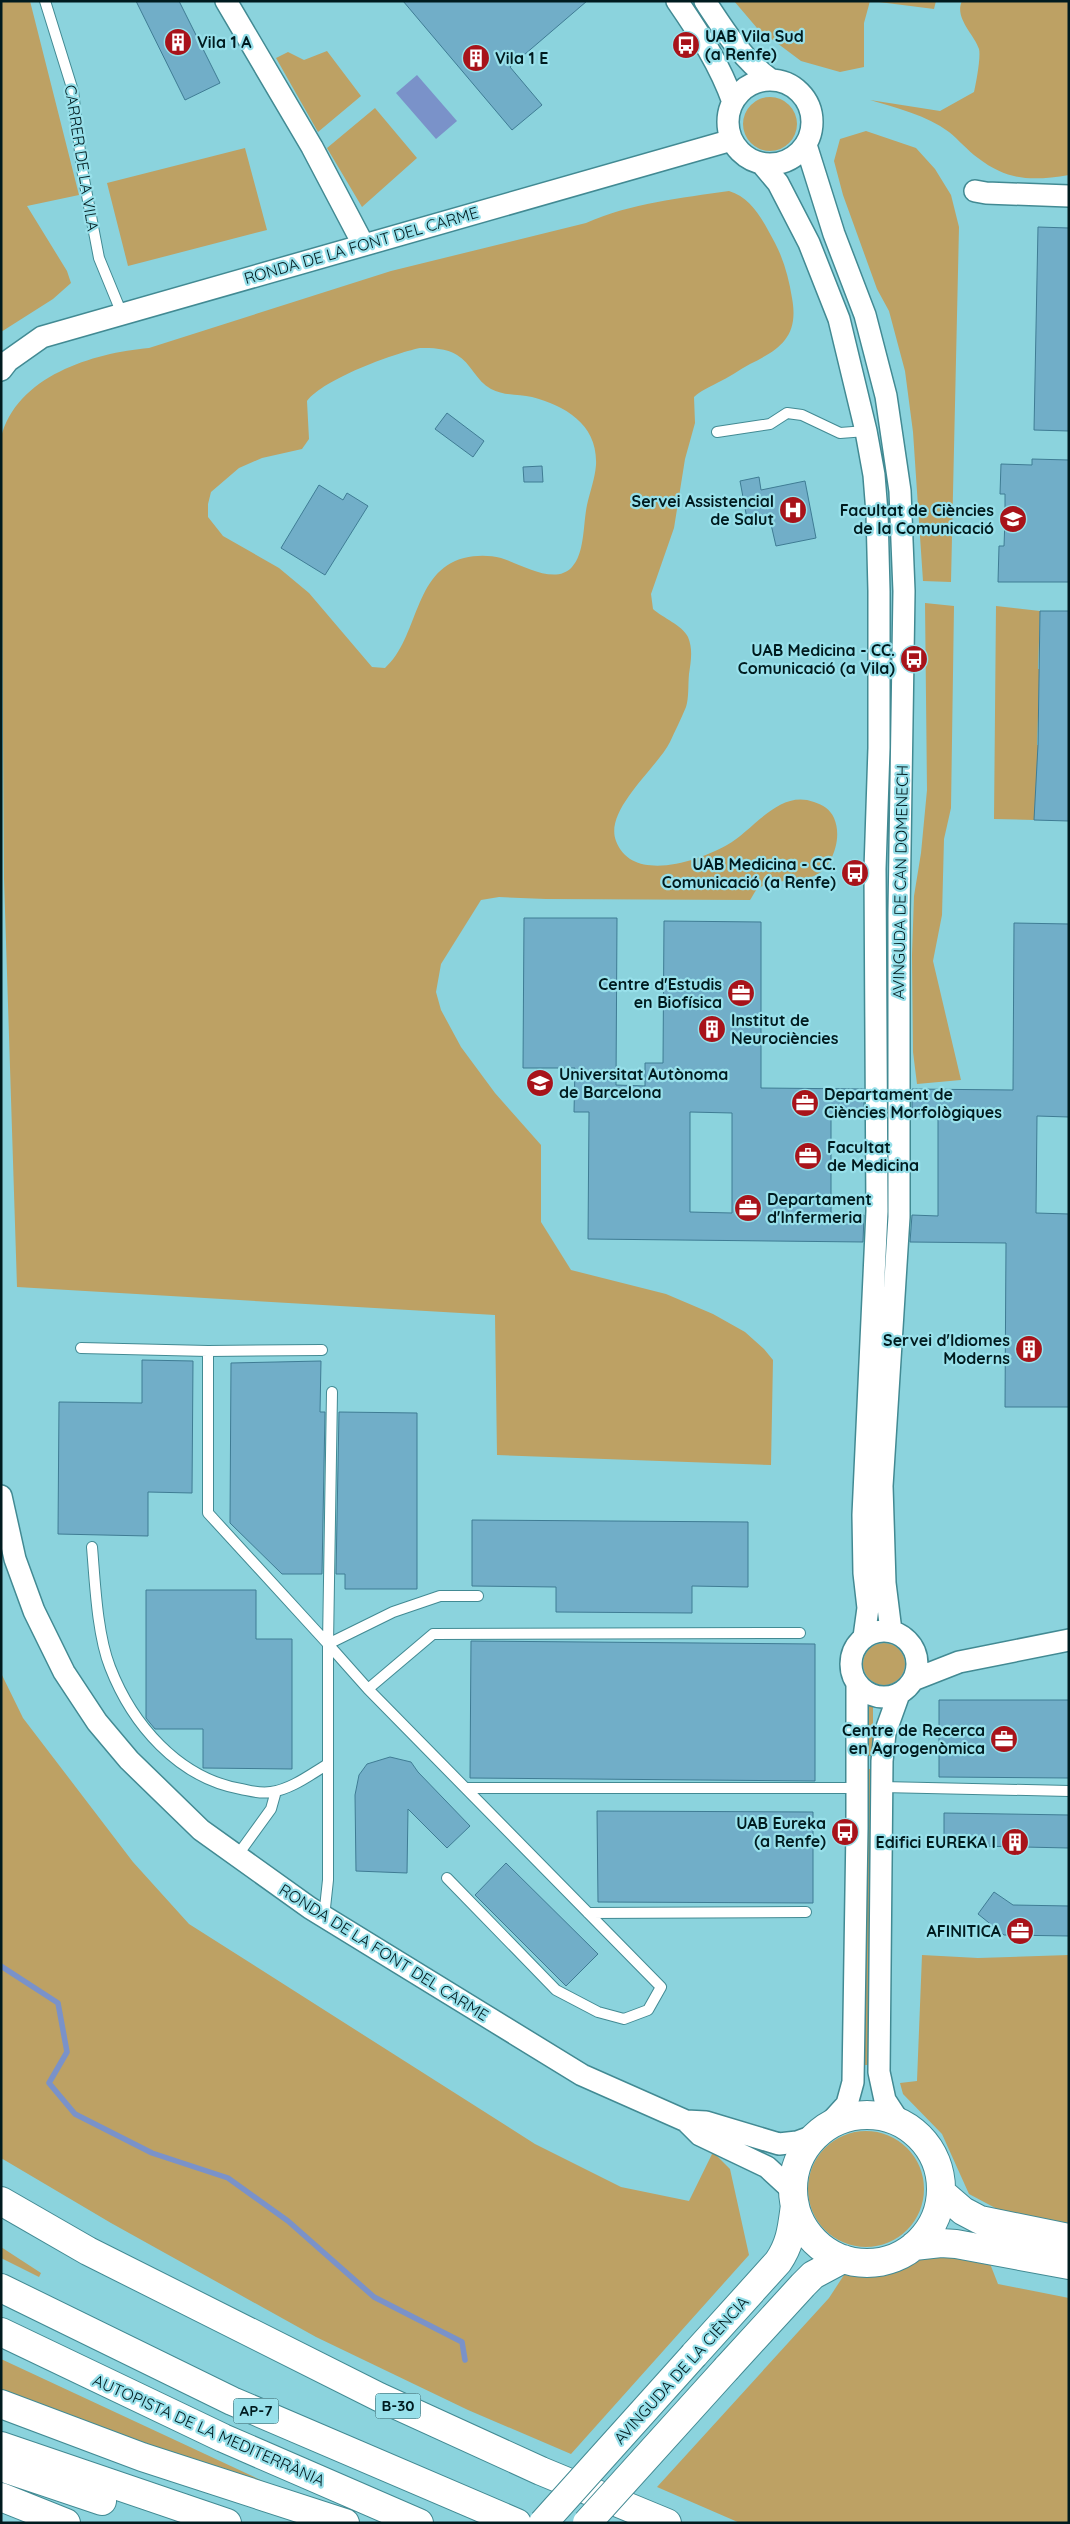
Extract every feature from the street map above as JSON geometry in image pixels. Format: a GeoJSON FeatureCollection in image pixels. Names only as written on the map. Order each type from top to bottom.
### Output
{"type":"FeatureCollection","features":[{"type":"Feature","properties":{"kind":"main road"},"geometry":{"type":"LineString","coordinates":[[872,2115],[900,2123],[913,2131],[932,2155],[938,2168],[941,2192],[933,2222],[925,2235],[914,2246],[888,2260],[858,2262],[843,2259],[830,2253],[807,2232],[794,2198],[798,2160],[822,2131],[842,2119],[872,2115]]}},
{"type":"Feature","properties":{"kind":"main road","name":"B-30"},"geometry":{"type":"LineString","coordinates":[[1,2182],[258,2334],[379,2396],[541,2472],[667,2523]]}},
{"type":"Feature","properties":{"kind":"main road"},"geometry":{"type":"LineString","coordinates":[[941,2192],[963,2211],[980,2220],[1069,2238]]}},
{"type":"Feature","properties":{"kind":"main road","name":"AVINGUDA DE LA CIÈNCIA"},"geometry":{"type":"LineString","coordinates":[[543,2523],[783,2256],[791,2239],[794,2198]]}},
{"type":"Feature","properties":{"kind":"main road"},"geometry":{"type":"LineString","coordinates":[[1,2201],[88,2251],[258,2334]]}},
{"type":"Feature","properties":{"kind":"main road"},"geometry":{"type":"LineString","coordinates":[[914,2246],[941,2242],[1069,2265]]}},
{"type":"Feature","properties":{"kind":"main road","name":"AVINGUDA DE LA CIÈNCIA"},"geometry":{"type":"LineString","coordinates":[[588,2523],[803,2284],[843,2259]]}},
{"type":"Feature","properties":{"kind":"main road","name":"AP-7"},"geometry":{"type":"LineString","coordinates":[[1,2288],[232,2401],[517,2523]]}},
{"type":"Feature","properties":{"kind":"main road","name":"AUTOPISTA DE LA MEDITERRÀNIA"},"geometry":{"type":"LineString","coordinates":[[1,2332],[223,2438],[419,2523]]}},
{"type":"Feature","properties":{"kind":"main road"},"geometry":{"type":"LineString","coordinates":[[1,2404],[142,2457],[345,2523]]}},
{"type":"Feature","properties":{"kind":"main road"},"geometry":{"type":"LineString","coordinates":[[1,2446],[228,2523]]}},
{"type":"Feature","properties":{"kind":"main road"},"geometry":{"type":"LineString","coordinates":[[1,2467],[172,2523]]}},
{"type":"Feature","properties":{"kind":"main road"},"geometry":{"type":"LineString","coordinates":[[1,2497],[66,2523]]}},
{"type":"Feature","properties":{"kind":"street"},"geometry":{"type":"LineString","coordinates":[[226,1],[312,147],[363,244]]}},
{"type":"Feature","properties":{"kind":"street"},"geometry":{"type":"LineString","coordinates":[[677,1],[710,52],[726,81],[733,102]]}},
{"type":"Feature","properties":{"kind":"street"},"geometry":{"type":"LineString","coordinates":[[705,1],[736,47],[748,61],[770,80],[792,86],[807,101],[812,112],[813,126],[806,145],[798,155],[787,162],[762,164],[742,154],[732,140],[728,118],[733,102],[749,86],[770,80]]}},
{"type":"Feature","properties":{"kind":"street","name":"RONDA DE LA FONT DEL CARME"},"geometry":{"type":"LineString","coordinates":[[1,370],[8,361],[42,337],[732,140]]}},
{"type":"Feature","properties":{"kind":"street","name":"AVINGUDA DE CAN DOMENECH"},"geometry":{"type":"LineString","coordinates":[[806,145],[834,234],[865,315],[886,396],[900,491],[904,592],[899,913],[899,1217],[882,1486],[885,1583],[890,1631]]}},
{"type":"Feature","properties":{"kind":"street","name":"AVINGUDA DE CAN DOMENECH"},"geometry":{"type":"LineString","coordinates":[[762,164],[778,183],[809,243],[839,319],[866,431],[874,475],[880,591],[879,748],[875,869],[877,1211],[863,1515],[864,1573],[868,1608],[864,1637]]}},
{"type":"Feature","properties":{"kind":"street"},"geometry":{"type":"LineString","coordinates":[[975,191],[1069,196]]}},
{"type":"Feature","properties":{"kind":"street","name":"RONDA DE LA FONT DEL CARME"},"geometry":{"type":"LineString","coordinates":[[1,1496],[15,1559],[34,1611],[64,1672],[97,1722],[129,1760],[201,1830],[324,1917],[582,2075],[686,2121],[706,2122],[779,2144],[797,2142],[822,2131]]}},
{"type":"Feature","properties":{"kind":"street"},"geometry":{"type":"LineString","coordinates":[[900,2123],[885,2100],[879,2072],[882,1761],[885,1733],[906,1687],[917,1664],[914,1651],[903,1637],[890,1631],[877,1631],[864,1637],[856,1645],[851,1659],[851,1670],[857,1684],[865,1692],[876,1696],[888,1697],[906,1687],[959,1662],[1069,1640]]}},
{"type":"Feature","properties":{"kind":"street"},"geometry":{"type":"LineString","coordinates":[[914,1651],[959,1662]]}},
{"type":"Feature","properties":{"kind":"street"},"geometry":{"type":"LineString","coordinates":[[822,2131],[847,2104],[853,2082],[857,1684]]}},
{"type":"Feature","properties":{"kind":"street","name":"RONDA DE LA FONT DEL CARME"},"geometry":{"type":"LineString","coordinates":[[686,2121],[700,2135],[767,2167],[794,2198]]}},
{"type":"Feature","properties":{"kind":"lane","name":"CARRER DE LA VILA"},"geometry":{"type":"LineString","coordinates":[[45,1],[73,91],[82,169],[99,258],[122,314]]}},
{"type":"Feature","properties":{"kind":"lane"},"geometry":{"type":"LineString","coordinates":[[717,432],[770,424],[787,413],[802,415],[840,433],[866,431]]}},
{"type":"Feature","properties":{"kind":"lane"},"geometry":{"type":"LineString","coordinates":[[81,1348],[322,1350]]}},
{"type":"Feature","properties":{"kind":"lane"},"geometry":{"type":"LineString","coordinates":[[208,1350],[208,1513],[368,1689],[661,1987],[648,2010],[624,2019],[598,2012],[556,1990],[447,1878]]}},
{"type":"Feature","properties":{"kind":"lane"},"geometry":{"type":"LineString","coordinates":[[324,1917],[328,1880],[328,1644],[332,1392]]}},
{"type":"Feature","properties":{"kind":"lane"},"geometry":{"type":"LineString","coordinates":[[92,1546],[98,1607],[110,1666],[132,1712],[170,1755],[196,1772],[224,1786],[262,1793],[292,1786],[328,1764]]}},
{"type":"Feature","properties":{"kind":"lane"},"geometry":{"type":"LineString","coordinates":[[328,1644],[393,1612],[440,1596],[478,1596]]}},
{"type":"Feature","properties":{"kind":"lane"},"geometry":{"type":"LineString","coordinates":[[368,1689],[433,1634],[800,1633]]}},
{"type":"Feature","properties":{"kind":"lane"},"geometry":{"type":"LineString","coordinates":[[882,1787],[1069,1791]]}},
{"type":"Feature","properties":{"kind":"lane"},"geometry":{"type":"LineString","coordinates":[[466,1788],[857,1788]]}},
{"type":"Feature","properties":{"kind":"lane"},"geometry":{"type":"LineString","coordinates":[[237,1856],[271,1809],[276,1791]]}},
{"type":"Feature","properties":{"kind":"lane"},"geometry":{"type":"LineString","coordinates":[[588,1913],[806,1912]]}},
{"type":"Feature","properties":{"kind":"shaded area"},"geometry":{"type":"Polygon","coordinates":[[[1,1],[30,1],[79,195],[27,206],[67,271],[71,283],[53,299],[1,332],[1,1]]]}},
{"type":"Feature","properties":{"kind":"shaded area"},"geometry":{"type":"Polygon","coordinates":[[[734,1],[870,1],[864,23],[864,67],[840,72],[801,61],[757,28],[734,1]]]}},
{"type":"Feature","properties":{"kind":"shaded area"},"geometry":{"type":"Polygon","coordinates":[[[871,1],[936,1],[934,9],[871,1]]]}},
{"type":"Feature","properties":{"kind":"shaded area"},"geometry":{"type":"Polygon","coordinates":[[[962,1],[1069,1],[1069,175],[1032,178],[1010,175],[989,166],[970,152],[953,135],[931,121],[870,100],[940,111],[974,92],[979,64],[979,49],[963,20],[960,7],[962,1]]]}},
{"type":"Feature","properties":{"kind":"shaded area"},"geometry":{"type":"Polygon","coordinates":[[[327,51],[361,96],[318,132],[276,58],[288,52],[304,60],[327,51]]]}},
{"type":"Feature","properties":{"kind":"shaded area"},"geometry":{"type":"Polygon","coordinates":[[[765,97],[775,97],[785,101],[793,109],[797,124],[793,139],[785,147],[775,151],[765,151],[755,147],[747,139],[743,129],[743,119],[747,109],[755,101],[765,97]]]}},
{"type":"Feature","properties":{"kind":"shaded area"},"geometry":{"type":"Polygon","coordinates":[[[375,108],[417,158],[362,207],[327,148],[375,108]]]}},
{"type":"Feature","properties":{"kind":"shaded area"},"geometry":{"type":"Polygon","coordinates":[[[866,131],[916,148],[935,169],[951,195],[959,227],[951,582],[923,581],[913,432],[905,371],[889,311],[877,289],[843,195],[834,161],[840,139],[866,131]]]}},
{"type":"Feature","properties":{"kind":"shaded area"},"geometry":{"type":"Polygon","coordinates":[[[245,148],[267,230],[128,266],[107,183],[245,148]]]}},
{"type":"Feature","properties":{"kind":"shaded area"},"geometry":{"type":"Polygon","coordinates":[[[729,191],[745,199],[757,212],[778,249],[786,270],[792,298],[793,322],[790,332],[779,347],[694,397],[695,423],[685,459],[674,528],[651,594],[653,609],[677,625],[690,642],[691,655],[687,703],[670,742],[624,803],[614,829],[616,841],[624,854],[636,862],[651,865],[667,865],[684,862],[715,851],[737,838],[778,806],[789,801],[801,800],[820,804],[832,815],[836,823],[837,834],[834,851],[824,870],[816,875],[768,884],[758,889],[750,900],[499,897],[481,900],[441,964],[436,992],[441,1010],[461,1047],[495,1093],[541,1145],[541,1222],[571,1270],[666,1294],[713,1314],[745,1332],[773,1360],[771,1465],[497,1455],[495,1315],[17,1287],[4,879],[1,438],[9,417],[23,398],[40,384],[82,362],[104,355],[149,348],[391,271],[586,223],[638,206],[729,191]],[[420,348],[359,368],[328,384],[307,401],[309,439],[302,449],[262,458],[239,468],[211,492],[208,504],[208,517],[223,536],[279,568],[309,593],[372,667],[385,668],[396,655],[405,640],[426,591],[435,576],[447,565],[473,556],[492,556],[547,574],[565,572],[572,567],[579,554],[587,505],[594,480],[596,465],[592,439],[578,419],[545,401],[532,397],[506,394],[491,389],[481,381],[462,358],[453,353],[434,348],[420,348]]]}},
{"type":"Feature","properties":{"kind":"shaded area"},"geometry":{"type":"Polygon","coordinates":[[[925,603],[954,606],[951,808],[944,839],[942,915],[933,961],[961,1080],[917,1084],[913,1052],[912,955],[914,896],[921,853],[927,790],[925,603]]]}},
{"type":"Feature","properties":{"kind":"shaded area"},"geometry":{"type":"Polygon","coordinates":[[[996,606],[1040,611],[1038,669],[1065,670],[1039,687],[1037,745],[1064,746],[1034,820],[994,819],[996,606]]]}},
{"type":"Feature","properties":{"kind":"shaded area"},"geometry":{"type":"Polygon","coordinates":[[[884,1643],[899,1649],[905,1664],[899,1679],[884,1685],[869,1679],[863,1664],[869,1649],[884,1643]]]}},
{"type":"Feature","properties":{"kind":"shaded area"},"geometry":{"type":"Polygon","coordinates":[[[1,1673],[23,1718],[133,1862],[189,1924],[535,2144],[621,2187],[689,2201],[713,2152],[730,2169],[749,2255],[571,2454],[468,2410],[316,2337],[111,2223],[1,2158],[1,1673]]]}},
{"type":"Feature","properties":{"kind":"shaded area"},"geometry":{"type":"Polygon","coordinates":[[[867,1706],[873,1706],[873,1756],[866,1756],[867,1706]]]}},
{"type":"Feature","properties":{"kind":"shaded area"},"geometry":{"type":"Polygon","coordinates":[[[866,1769],[873,1769],[870,2065],[864,2065],[866,1769]]]}},
{"type":"Feature","properties":{"kind":"shaded area"},"geometry":{"type":"Polygon","coordinates":[[[922,1955],[978,1958],[1069,1955],[1069,2223],[1001,2211],[969,2194],[942,2134],[903,2094],[900,2083],[917,2081],[922,1955]]]}},
{"type":"Feature","properties":{"kind":"shaded area"},"geometry":{"type":"Polygon","coordinates":[[[866,2131],[888,2135],[907,2148],[920,2167],[924,2189],[920,2211],[907,2230],[888,2243],[866,2247],[844,2243],[825,2230],[812,2211],[808,2189],[812,2167],[825,2148],[844,2135],[866,2131]]]}},
{"type":"Feature","properties":{"kind":"shaded area"},"geometry":{"type":"Polygon","coordinates":[[[1,2247],[41,2273],[39,2277],[1,2258],[1,2247]]]}},
{"type":"Feature","properties":{"kind":"shaded area"},"geometry":{"type":"Polygon","coordinates":[[[987,2256],[998,2284],[1069,2298],[1069,2523],[740,2523],[657,2487],[829,2298],[844,2275],[881,2276],[927,2257],[987,2256]]]}},
{"type":"Feature","properties":{"kind":"shaded area"},"geometry":{"type":"Polygon","coordinates":[[[1,2359],[265,2482],[230,2476],[1,2394],[1,2359]]]}},
{"type":"Feature","properties":{"kind":"water"},"geometry":{"type":"Polygon","coordinates":[[[417,75],[457,121],[436,139],[396,93],[417,75]]]}},
{"type":"Feature","properties":{"kind":"building","name":"Vila 1 A"},"geometry":{"type":"Polygon","coordinates":[[[136,1],[179,1],[220,83],[185,100],[136,1]]]}},
{"type":"Feature","properties":{"kind":"building"},"geometry":{"type":"Polygon","coordinates":[[[403,1],[587,1],[510,67],[542,105],[512,130],[403,1]]]}},
{"type":"Feature","properties":{"kind":"building"},"geometry":{"type":"Polygon","coordinates":[[[1038,227],[1069,228],[1069,431],[1034,430],[1038,227]]]}},
{"type":"Feature","properties":{"kind":"building"},"geometry":{"type":"Polygon","coordinates":[[[447,413],[484,441],[473,457],[435,429],[447,413]]]}},
{"type":"Feature","properties":{"kind":"building"},"geometry":{"type":"Polygon","coordinates":[[[1032,459],[1069,460],[1069,582],[998,582],[999,546],[1004,546],[1005,519],[1005,494],[1000,494],[1001,464],[1032,465],[1032,459]]]}},
{"type":"Feature","properties":{"kind":"building"},"geometry":{"type":"Polygon","coordinates":[[[542,466],[543,482],[524,482],[523,467],[542,466]]]}},
{"type":"Feature","properties":{"kind":"building","name":"Servei Assistencial de Salut"},"geometry":{"type":"Polygon","coordinates":[[[759,477],[761,490],[805,481],[816,538],[776,546],[770,520],[748,524],[740,481],[759,477]]]}},
{"type":"Feature","properties":{"kind":"building"},"geometry":{"type":"Polygon","coordinates":[[[319,485],[343,500],[347,493],[368,506],[325,575],[281,548],[319,485]]]}},
{"type":"Feature","properties":{"kind":"building"},"geometry":{"type":"Polygon","coordinates":[[[1040,611],[1069,611],[1069,821],[1034,820],[1038,745],[1040,611]]]}},
{"type":"Feature","properties":{"kind":"building"},"geometry":{"type":"Polygon","coordinates":[[[524,918],[617,918],[616,1085],[645,1086],[645,1063],[663,1063],[664,921],[761,922],[761,1088],[864,1089],[864,1114],[831,1114],[831,1215],[864,1215],[863,1242],[588,1239],[589,1112],[574,1112],[575,1068],[523,1068],[524,918]],[[690,1112],[690,1212],[732,1213],[732,1113],[690,1112]]]}},
{"type":"Feature","properties":{"kind":"building"},"geometry":{"type":"Polygon","coordinates":[[[1014,923],[1069,924],[1069,1117],[1037,1116],[1036,1213],[1069,1214],[1069,1407],[1005,1407],[1006,1243],[910,1242],[912,1215],[938,1216],[938,1114],[912,1114],[912,1089],[1013,1090],[1014,923]]]}},
{"type":"Feature","properties":{"kind":"building"},"geometry":{"type":"Polygon","coordinates":[[[142,1360],[193,1361],[192,1493],[148,1492],[148,1536],[58,1534],[59,1402],[142,1403],[142,1360]]]}},
{"type":"Feature","properties":{"kind":"building"},"geometry":{"type":"Polygon","coordinates":[[[321,1361],[320,1412],[325,1412],[322,1574],[282,1574],[230,1523],[231,1363],[321,1361]]]}},
{"type":"Feature","properties":{"kind":"building"},"geometry":{"type":"Polygon","coordinates":[[[339,1412],[417,1413],[417,1589],[345,1589],[345,1574],[336,1574],[339,1412]]]}},
{"type":"Feature","properties":{"kind":"building"},"geometry":{"type":"Polygon","coordinates":[[[472,1520],[748,1522],[748,1587],[692,1586],[692,1613],[556,1612],[556,1587],[472,1586],[472,1520]]]}},
{"type":"Feature","properties":{"kind":"building"},"geometry":{"type":"Polygon","coordinates":[[[146,1590],[256,1590],[256,1639],[292,1639],[292,1769],[203,1768],[203,1729],[155,1729],[150,1723],[146,1718],[146,1590]]]}},
{"type":"Feature","properties":{"kind":"building"},"geometry":{"type":"Polygon","coordinates":[[[471,1641],[815,1644],[815,1781],[470,1778],[471,1641]]]}},
{"type":"Feature","properties":{"kind":"building","name":"Centre de Recerca en Agrogenòmica"},"geometry":{"type":"Polygon","coordinates":[[[939,1700],[1069,1700],[1069,1778],[939,1777],[939,1700]]]}},
{"type":"Feature","properties":{"kind":"building"},"geometry":{"type":"Polygon","coordinates":[[[390,1757],[411,1762],[418,1772],[470,1826],[447,1848],[408,1809],[407,1873],[356,1871],[355,1795],[359,1775],[367,1764],[390,1757]]]}},
{"type":"Feature","properties":{"kind":"building"},"geometry":{"type":"Polygon","coordinates":[[[597,1811],[813,1812],[813,1903],[598,1902],[597,1811]]]}},
{"type":"Feature","properties":{"kind":"building","name":"Edifici EUREKA I"},"geometry":{"type":"Polygon","coordinates":[[[944,1813],[1069,1815],[1069,1848],[977,1846],[944,1838],[944,1813]]]}},
{"type":"Feature","properties":{"kind":"building"},"geometry":{"type":"Polygon","coordinates":[[[506,1863],[598,1954],[566,1986],[475,1895],[506,1863]]]}},
{"type":"Feature","properties":{"kind":"building","name":"Edifici EUREKA I"},"geometry":{"type":"Polygon","coordinates":[[[994,1892],[1013,1905],[1069,1906],[1069,1936],[1004,1935],[978,1914],[994,1892]]]}},
{"type":"Feature","properties":{"kind":"waterway"},"geometry":{"type":"LineString","coordinates":[[1,1966],[58,2003],[67,2052],[49,2083],[75,2114],[152,2153],[228,2178],[288,2221],[374,2297],[462,2342],[465,2360]]}},
{"type":"Feature","properties":{"kind":"place","name":"Vila 1 A"},"geometry":{"type":"Point","coordinates":[178,42]}},
{"type":"Feature","properties":{"kind":"place","name":"UAB Vila Sud (a Renfe)"},"geometry":{"type":"Point","coordinates":[686,45]}},
{"type":"Feature","properties":{"kind":"place","name":"Vila 1 E"},"geometry":{"type":"Point","coordinates":[476,58]}},
{"type":"Feature","properties":{"kind":"place","name":"Servei Assistencial de Salut"},"geometry":{"type":"Point","coordinates":[793,510]}},
{"type":"Feature","properties":{"kind":"place","name":"Facultat de Ciències de la Comunicació"},"geometry":{"type":"Point","coordinates":[1013,519]}},
{"type":"Feature","properties":{"kind":"place","name":"UAB Medicina - CC. Comunicació (a Vila)"},"geometry":{"type":"Point","coordinates":[914,659]}},
{"type":"Feature","properties":{"kind":"place","name":"UAB Medicina - CC. Comunicació (a Renfe)"},"geometry":{"type":"Point","coordinates":[855,873]}},
{"type":"Feature","properties":{"kind":"place","name":"Centre d'Estudis en Biofísica"},"geometry":{"type":"Point","coordinates":[741,993]}},
{"type":"Feature","properties":{"kind":"place","name":"Institut de Neurociències"},"geometry":{"type":"Point","coordinates":[712,1029]}},
{"type":"Feature","properties":{"kind":"place","name":"Universitat Autònoma de Barcelona"},"geometry":{"type":"Point","coordinates":[540,1083]}},
{"type":"Feature","properties":{"kind":"place","name":"Departament de Ciències Morfològiques"},"geometry":{"type":"Point","coordinates":[805,1103]}},
{"type":"Feature","properties":{"kind":"place","name":"Facultat de Medicina"},"geometry":{"type":"Point","coordinates":[808,1156]}},
{"type":"Feature","properties":{"kind":"place","name":"Departament d'Infermeria"},"geometry":{"type":"Point","coordinates":[748,1208]}},
{"type":"Feature","properties":{"kind":"place","name":"Servei d'Idiomes Moderns"},"geometry":{"type":"Point","coordinates":[1029,1349]}},
{"type":"Feature","properties":{"kind":"place","name":"Centre de Recerca en Agrogenòmica"},"geometry":{"type":"Point","coordinates":[1004,1739]}},
{"type":"Feature","properties":{"kind":"place","name":"UAB Eureka (a Renfe)"},"geometry":{"type":"Point","coordinates":[845,1832]}},
{"type":"Feature","properties":{"kind":"place","name":"Edifici EUREKA I"},"geometry":{"type":"Point","coordinates":[1015,1842]}},
{"type":"Feature","properties":{"kind":"place","name":"AFINITICA"},"geometry":{"type":"Point","coordinates":[1020,1931]}}]}
